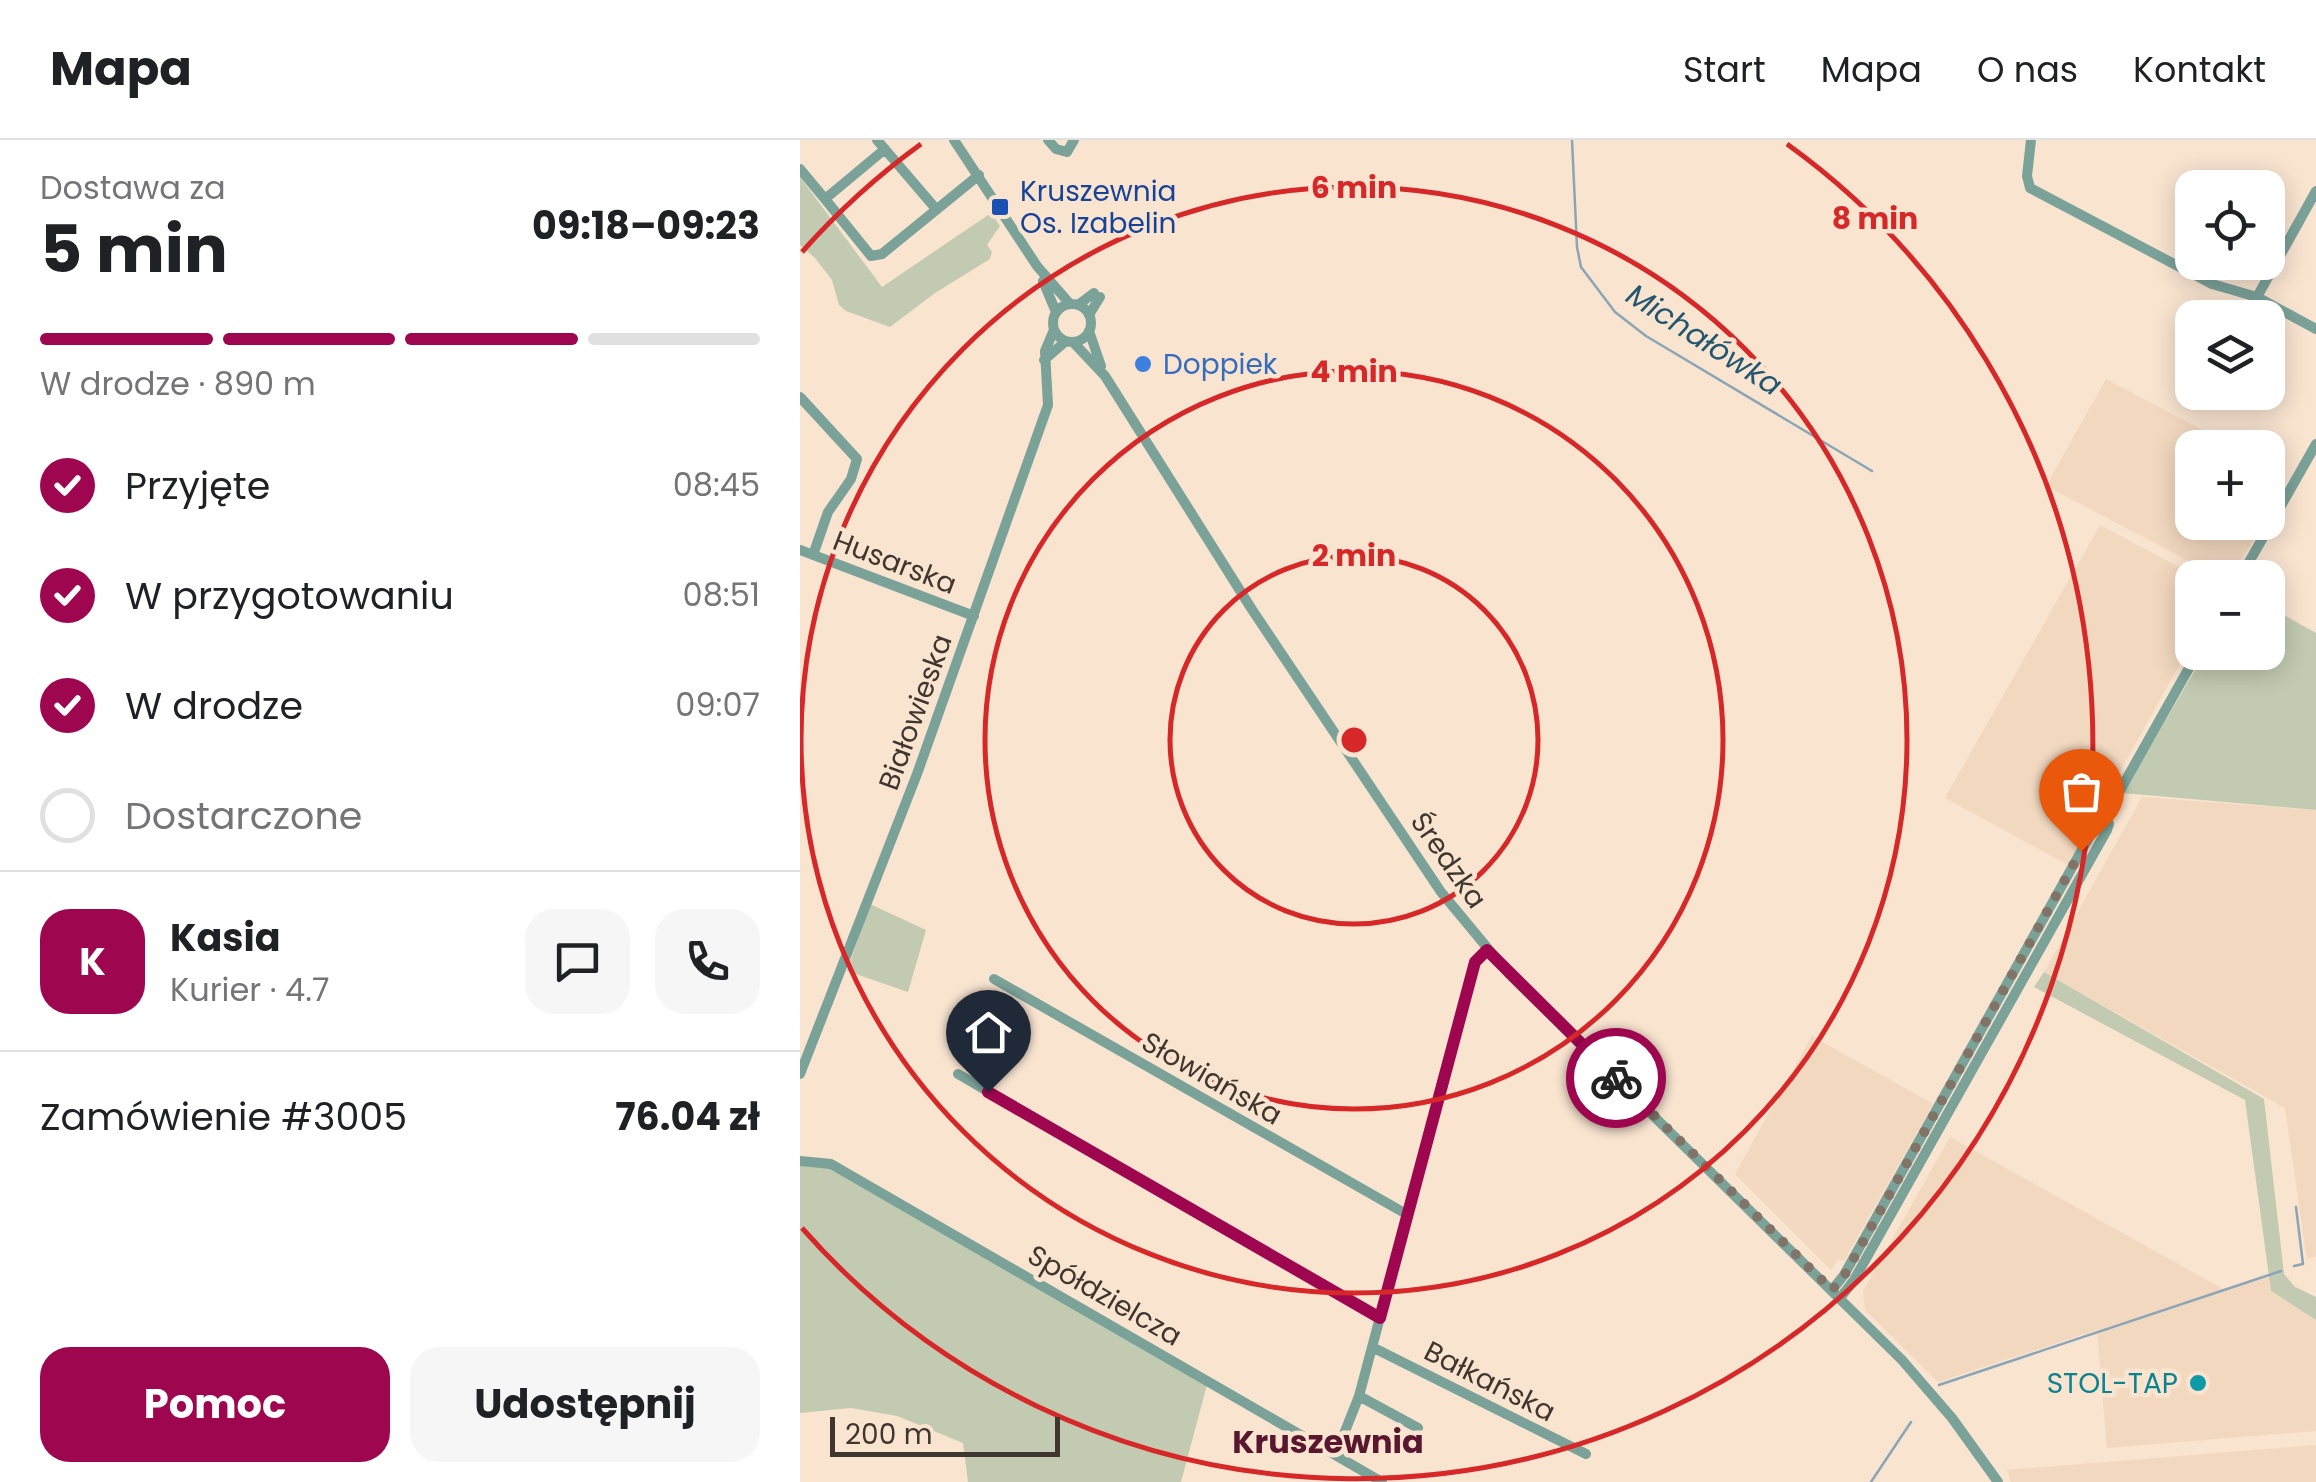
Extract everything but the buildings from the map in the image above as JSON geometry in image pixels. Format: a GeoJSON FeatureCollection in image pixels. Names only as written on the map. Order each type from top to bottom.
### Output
{"type":"FeatureCollection","features":[{"type":"Feature","properties":{"kind":"street"},"geometry":{"type":"LineString","coordinates":[[954,140],[1037,266],[1056,312],[1054,330],[1069,341]]}},
{"type":"Feature","properties":{"kind":"street"},"geometry":{"type":"LineString","coordinates":[[1048,140],[1056,150],[1067,152],[1074,140]]}},
{"type":"Feature","properties":{"kind":"street"},"geometry":{"type":"LineString","coordinates":[[2031,140],[2027,176],[2030,188],[2212,284],[2257,297],[2316,328]]}},
{"type":"Feature","properties":{"kind":"street"},"geometry":{"type":"LineString","coordinates":[[825,198],[881,144],[936,209]]}},
{"type":"Feature","properties":{"kind":"street"},"geometry":{"type":"LineString","coordinates":[[800,169],[871,256],[882,254],[979,175]]}},
{"type":"Feature","properties":{"kind":"street"},"geometry":{"type":"LineString","coordinates":[[2257,297],[2316,191]]}},
{"type":"Feature","properties":{"kind":"street"},"geometry":{"type":"LineString","coordinates":[[1037,266],[1074,305],[1089,315]]}},
{"type":"Feature","properties":{"kind":"street"},"geometry":{"type":"LineString","coordinates":[[1044,360],[1089,331],[1089,315],[1097,295],[1056,312]]}},
{"type":"Feature","properties":{"kind":"street","name":"Białowieska"},"geometry":{"type":"LineString","coordinates":[[800,1074],[917,774],[1048,405],[1044,350],[1054,330]]}},
{"type":"Feature","properties":{"kind":"street","name":"Średzka"},"geometry":{"type":"LineString","coordinates":[[1089,331],[1105,376],[1251,608],[1441,892],[1487,950],[1932,1392],[1998,1482]]}},
{"type":"Feature","properties":{"kind":"street","name":"Średzka"},"geometry":{"type":"LineString","coordinates":[[1069,341],[1105,376]]}},
{"type":"Feature","properties":{"kind":"street"},"geometry":{"type":"LineString","coordinates":[[800,398],[857,459],[851,480],[828,512],[813,554]]}},
{"type":"Feature","properties":{"kind":"street"},"geometry":{"type":"LineString","coordinates":[[2250,560],[2316,444]]}},
{"type":"Feature","properties":{"kind":"street","name":"Husarska"},"geometry":{"type":"LineString","coordinates":[[800,550],[974,616]]}},
{"type":"Feature","properties":{"kind":"street"},"geometry":{"type":"LineString","coordinates":[[1836,1294],[2097,823],[2105,816],[2188,670]]}},
{"type":"Feature","properties":{"kind":"street"},"geometry":{"type":"LineString","coordinates":[[1336,1454],[1359,1396],[1475,962],[1487,950]]}},
{"type":"Feature","properties":{"kind":"street","name":"Słowiańska"},"geometry":{"type":"LineString","coordinates":[[994,979],[1408,1215]]}},
{"type":"Feature","properties":{"kind":"street"},"geometry":{"type":"LineString","coordinates":[[958,1074],[1380,1318]]}},
{"type":"Feature","properties":{"kind":"street","name":"Spółdzielcza"},"geometry":{"type":"LineString","coordinates":[[800,1161],[831,1164],[1382,1482]]}},
{"type":"Feature","properties":{"kind":"street","name":"Bałkańska"},"geometry":{"type":"LineString","coordinates":[[1372,1348],[1586,1454]]}},
{"type":"Feature","properties":{"kind":"street"},"geometry":{"type":"LineString","coordinates":[[1359,1396],[1418,1428]]}},
{"type":"Feature","properties":{"kind":"shaded area"},"geometry":{"type":"Polygon","coordinates":[[[2106,379],[2203,430],[2175,430],[2175,540],[2254,540],[2240,560],[2187,560],[2046,486],[2106,379]]]}},
{"type":"Feature","properties":{"kind":"shaded area"},"geometry":{"type":"Polygon","coordinates":[[[2100,525],[2175,565],[2176,670],[2068,865],[1945,798],[2100,525]]]}},
{"type":"Feature","properties":{"kind":"shaded area"},"geometry":{"type":"Polygon","coordinates":[[[2142,797],[2316,810],[2316,1256],[2307,1260],[2285,1108],[2044,972],[2142,797]]]}},
{"type":"Feature","properties":{"kind":"shaded area"},"geometry":{"type":"Polygon","coordinates":[[[1812,1036],[1933,1104],[1844,1261],[1838,1259],[1831,1270],[1735,1174],[1812,1036]]]}},
{"type":"Feature","properties":{"kind":"shaded area"},"geometry":{"type":"Polygon","coordinates":[[[1950,1137],[2225,1290],[2269,1277],[2271,1292],[2316,1320],[2316,1431],[2107,1448],[2097,1330],[1938,1382],[1865,1310],[1863,1291],[1950,1137]]]}},
{"type":"Feature","properties":{"kind":"shaded area"},"geometry":{"type":"Polygon","coordinates":[[[2316,1445],[2316,1482],[2011,1482],[2007,1470],[2316,1445]]]}},
{"type":"Feature","properties":{"kind":"green space"},"geometry":{"type":"Polygon","coordinates":[[[800,177],[882,287],[991,213],[1000,226],[987,245],[992,252],[990,259],[890,327],[846,311],[839,305],[832,280],[800,245],[800,177]]]}},
{"type":"Feature","properties":{"kind":"green space"},"geometry":{"type":"Polygon","coordinates":[[[2285,616],[2316,633],[2316,810],[2123,793],[2195,670],[2285,670],[2285,616]]]}},
{"type":"Feature","properties":{"kind":"green space"},"geometry":{"type":"Polygon","coordinates":[[[870,904],[926,930],[908,992],[847,971],[870,904]]]}},
{"type":"Feature","properties":{"kind":"green space"},"geometry":{"type":"Polygon","coordinates":[[[2044,972],[2264,1099],[2284,1274],[2295,1287],[2316,1297],[2316,1320],[2271,1291],[2245,1100],[2034,987],[2044,972]]]}},
{"type":"Feature","properties":{"kind":"green space"},"geometry":{"type":"Polygon","coordinates":[[[800,1163],[825,1166],[1207,1385],[1181,1482],[968,1482],[963,1443],[897,1416],[851,1408],[800,1413],[800,1163]]]}},
{"type":"Feature","properties":{"kind":"waterway","name":"Michałówka"},"geometry":{"type":"LineString","coordinates":[[1572,140],[1581,267],[1615,312],[1646,336],[1872,471]]}},
{"type":"Feature","properties":{"kind":"waterway"},"geometry":{"type":"LineString","coordinates":[[2294,1266],[2303,1264],[2296,1207]]}},
{"type":"Feature","properties":{"kind":"waterway"},"geometry":{"type":"LineString","coordinates":[[1939,1385],[2281,1271]]}},
{"type":"Feature","properties":{"kind":"waterway"},"geometry":{"type":"LineString","coordinates":[[1871,1482],[1911,1422]]}},
{"type":"Feature","properties":{"kind":"way so far"},"geometry":{"type":"LineString","coordinates":[[1616,1078],[1832,1290],[1844,1276],[2081,851]]}},
{"type":"Feature","properties":{"kind":"place","name":"Kruszewnia Os. Izabelin"},"geometry":{"type":"Point","coordinates":[1000,207]}},
{"type":"Feature","properties":{"kind":"place","name":"Doppiek"},"geometry":{"type":"Point","coordinates":[1143,364]}},
{"type":"Feature","properties":{"kind":"place","name":"STOL-TAP"},"geometry":{"type":"Point","coordinates":[2198,1383]}},
{"type":"Feature","properties":{"kind":"district","name":"Kruszewnia"},"geometry":{"type":"Point","coordinates":[1328,1442]}},
{"type":"Feature","properties":{"kind":"route"},"geometry":{"type":"LineString","coordinates":[[988,1092],[1380,1318],[1475,962],[1487,950],[1616,1078]]}}]}
